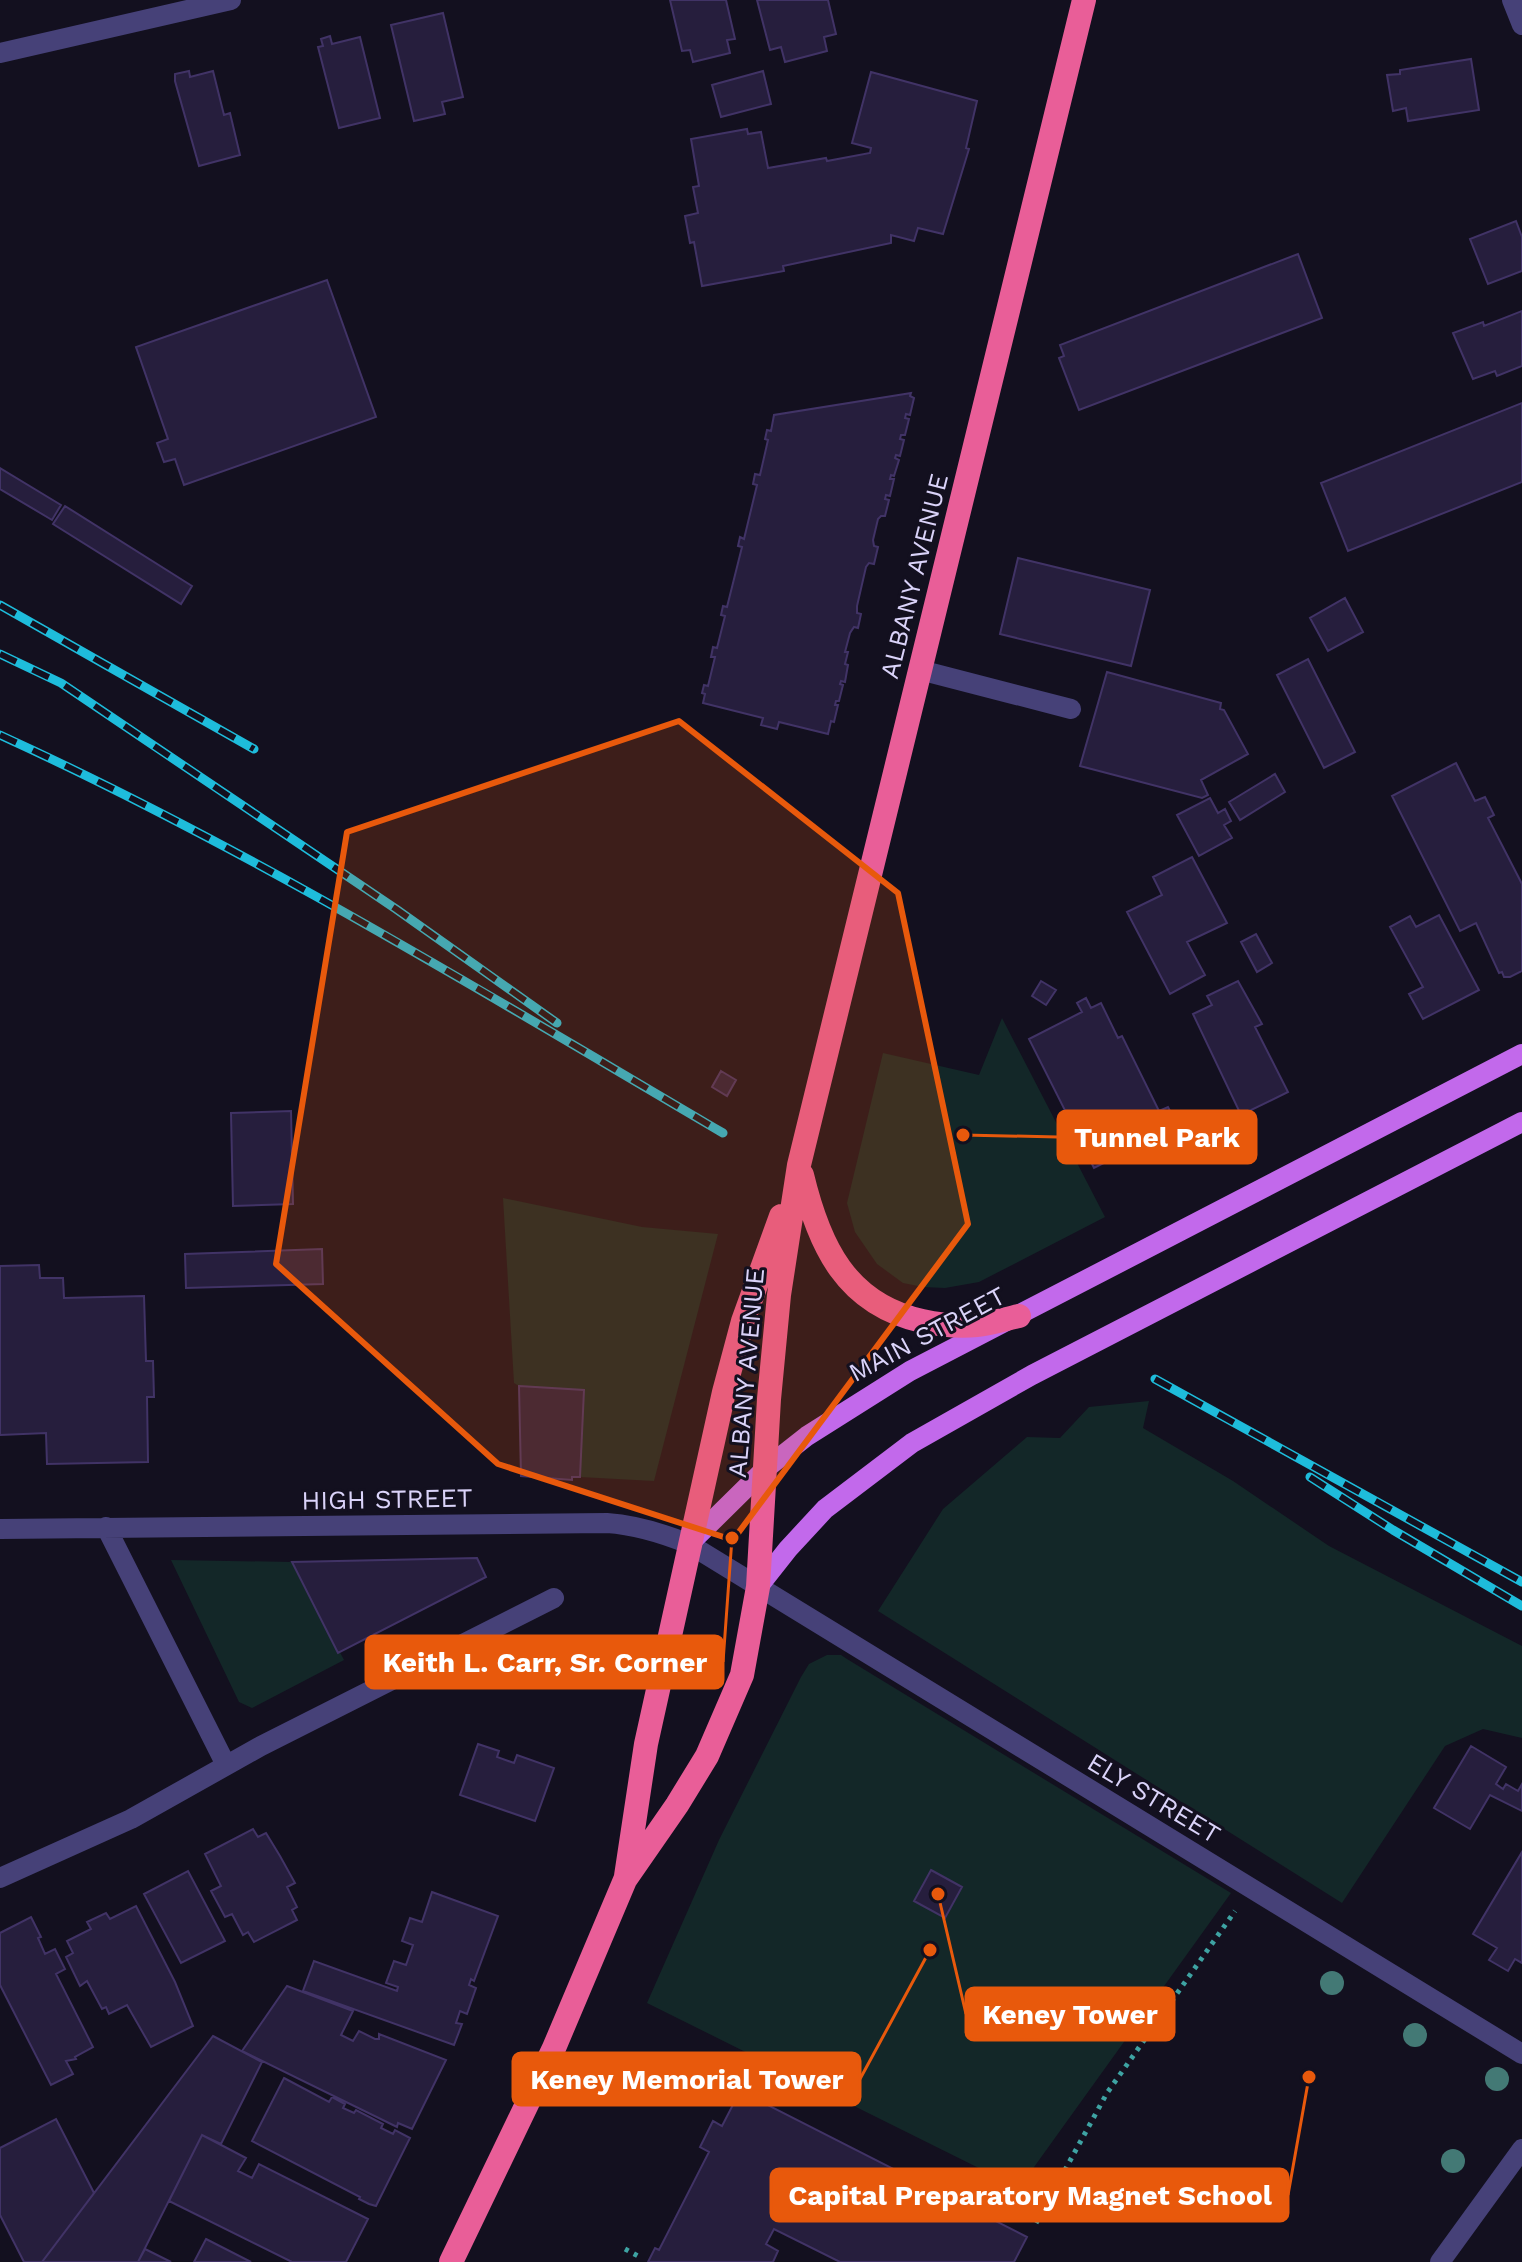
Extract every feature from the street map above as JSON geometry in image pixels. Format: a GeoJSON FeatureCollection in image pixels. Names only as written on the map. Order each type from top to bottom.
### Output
{"type":"FeatureCollection","features":[{"type":"Feature","properties":{"kind":"highway","name":"ALBANY AVENUE"},"geometry":{"type":"LineString","coordinates":[[758,1587],[764,1470],[779,1295],[799,1165],[1084,0]]}},
{"type":"Feature","properties":{"kind":"highway","name":"ALBANY AVENUE"},"geometry":{"type":"LineString","coordinates":[[689,1544],[743,1321],[799,1165]]}},
{"type":"Feature","properties":{"kind":"highway"},"geometry":{"type":"LineString","coordinates":[[799,1165],[811,1211],[825,1245],[842,1272],[862,1294],[888,1310],[944,1326],[977,1325],[1019,1316]]}},
{"type":"Feature","properties":{"kind":"highway"},"geometry":{"type":"LineString","coordinates":[[625,1880],[646,1744],[689,1544]]}},
{"type":"Feature","properties":{"kind":"highway"},"geometry":{"type":"LineString","coordinates":[[451,2262],[554,2048],[625,1880],[707,1756],[730,1707],[742,1675],[758,1587]]}},
{"type":"Feature","properties":{"kind":"main road","name":"MAIN STREET"},"geometry":{"type":"LineString","coordinates":[[689,1544],[764,1470],[807,1436],[910,1371],[1522,1054]]}},
{"type":"Feature","properties":{"kind":"main road"},"geometry":{"type":"LineString","coordinates":[[758,1587],[825,1509],[877,1467],[924,1435],[1032,1375],[1522,1122]]}},
{"type":"Feature","properties":{"kind":"street"},"geometry":{"type":"LineString","coordinates":[[0,53],[231,0]]}},
{"type":"Feature","properties":{"kind":"street"},"geometry":{"type":"LineString","coordinates":[[1512,0],[1522,25]]}},
{"type":"Feature","properties":{"kind":"street"},"geometry":{"type":"LineString","coordinates":[[920,670],[1071,709]]}},
{"type":"Feature","properties":{"kind":"street","name":"HIGH STREET"},"geometry":{"type":"LineString","coordinates":[[0,1529],[629,1524],[689,1544],[758,1587]]}},
{"type":"Feature","properties":{"kind":"street"},"geometry":{"type":"LineString","coordinates":[[106,1527],[226,1765]]}},
{"type":"Feature","properties":{"kind":"street","name":"ELY STREET"},"geometry":{"type":"LineString","coordinates":[[758,1587],[1522,2054]]}},
{"type":"Feature","properties":{"kind":"street"},"geometry":{"type":"LineString","coordinates":[[0,1878],[131,1819],[226,1765],[554,1598]]}},
{"type":"Feature","properties":{"kind":"street"},"geometry":{"type":"LineString","coordinates":[[1440,2262],[1522,2149]]}},
{"type":"Feature","properties":{"kind":"path"},"geometry":{"type":"LineString","coordinates":[[1036,2223],[1107,2093],[1238,1907]]}},
{"type":"Feature","properties":{"kind":"path"},"geometry":{"type":"LineString","coordinates":[[625,2249],[638,2256]]}},
{"type":"Feature","properties":{"kind":"highlighted area"},"geometry":{"type":"Polygon","coordinates":[[[679,721],[898,893],[968,1224],[733,1540],[498,1464],[276,1264],[347,832],[679,721]]]}},
{"type":"Feature","properties":{"kind":"green space"},"geometry":{"type":"Polygon","coordinates":[[[1002,1018],[1105,1217],[979,1282],[945,1288],[903,1283],[877,1264],[855,1232],[847,1203],[883,1053],[979,1075],[1002,1018]]]}},
{"type":"Feature","properties":{"kind":"green space"},"geometry":{"type":"Polygon","coordinates":[[[503,1198],[642,1227],[718,1234],[654,1481],[580,1477],[584,1390],[519,1386],[514,1383],[503,1198]]]}},
{"type":"Feature","properties":{"kind":"green space"},"geometry":{"type":"Polygon","coordinates":[[[1149,1401],[1143,1428],[1233,1481],[1329,1546],[1522,1646],[1522,1738],[1483,1729],[1445,1746],[1342,1903],[878,1611],[943,1509],[1027,1437],[1060,1438],[1089,1407],[1149,1401]]]}},
{"type":"Feature","properties":{"kind":"green space"},"geometry":{"type":"Polygon","coordinates":[[[171,1560],[292,1562],[344,1660],[252,1708],[239,1702],[171,1560]]]}},
{"type":"Feature","properties":{"kind":"green space"},"geometry":{"type":"Polygon","coordinates":[[[827,1655],[841,1655],[1231,1893],[1019,2188],[647,2003],[719,1840],[801,1677],[809,1664],[827,1655]]]}},
{"type":"Feature","properties":{"kind":"building"},"geometry":{"type":"Polygon","coordinates":[[[670,0],[726,0],[735,39],[727,40],[730,53],[693,62],[690,50],[682,51],[670,0]]]}},
{"type":"Feature","properties":{"kind":"building"},"geometry":{"type":"Polygon","coordinates":[[[757,0],[828,0],[836,34],[824,37],[827,51],[785,62],[781,47],[770,50],[757,0]]]}},
{"type":"Feature","properties":{"kind":"building"},"geometry":{"type":"Polygon","coordinates":[[[443,13],[463,97],[442,102],[445,114],[414,121],[391,25],[443,13]]]}},
{"type":"Feature","properties":{"kind":"building"},"geometry":{"type":"Polygon","coordinates":[[[330,36],[332,44],[360,37],[380,118],[339,128],[318,47],[323,46],[321,39],[330,36]]]}},
{"type":"Feature","properties":{"kind":"building"},"geometry":{"type":"Polygon","coordinates":[[[1471,59],[1479,110],[1408,121],[1406,108],[1393,111],[1387,75],[1400,74],[1400,70],[1471,59]]]}},
{"type":"Feature","properties":{"kind":"building"},"geometry":{"type":"Polygon","coordinates":[[[189,71],[190,77],[213,71],[224,115],[230,113],[240,155],[199,166],[175,81],[175,74],[189,71]]]}},
{"type":"Feature","properties":{"kind":"building"},"geometry":{"type":"Polygon","coordinates":[[[763,71],[771,104],[721,117],[712,85],[763,71]]]}},
{"type":"Feature","properties":{"kind":"building"},"geometry":{"type":"Polygon","coordinates":[[[871,72],[977,101],[966,148],[969,149],[943,234],[918,228],[914,241],[891,235],[891,243],[783,266],[784,271],[702,286],[694,242],[690,243],[685,216],[698,213],[693,187],[699,186],[691,139],[747,129],[748,134],[761,132],[768,168],[870,153],[871,148],[852,143],[871,72]]]}},
{"type":"Feature","properties":{"kind":"building"},"geometry":{"type":"Polygon","coordinates":[[[1516,221],[1522,237],[1522,271],[1488,284],[1470,239],[1516,221]]]}},
{"type":"Feature","properties":{"kind":"building"},"geometry":{"type":"Polygon","coordinates":[[[1298,254],[1322,318],[1079,410],[1059,358],[1064,356],[1060,345],[1298,254]]]}},
{"type":"Feature","properties":{"kind":"building"},"geometry":{"type":"Polygon","coordinates":[[[327,280],[376,417],[184,485],[175,459],[164,462],[157,443],[168,439],[136,347],[327,280]]]}},
{"type":"Feature","properties":{"kind":"building"},"geometry":{"type":"Polygon","coordinates":[[[1522,311],[1522,366],[1497,376],[1495,371],[1473,379],[1453,333],[1483,322],[1484,326],[1522,311]]]}},
{"type":"Feature","properties":{"kind":"building"},"geometry":{"type":"Polygon","coordinates":[[[911,393],[910,396],[914,398],[910,415],[906,414],[905,418],[909,419],[905,435],[901,435],[900,439],[904,440],[900,456],[896,455],[895,458],[899,460],[890,479],[894,479],[890,496],[886,495],[885,499],[889,500],[885,516],[878,519],[873,540],[874,546],[878,547],[874,564],[869,563],[866,567],[857,606],[857,613],[861,614],[858,628],[854,627],[850,633],[845,652],[848,652],[845,664],[848,665],[845,682],[841,681],[840,684],[843,685],[828,734],[779,722],[777,729],[761,725],[763,718],[703,703],[704,685],[708,686],[715,657],[711,657],[713,647],[717,648],[725,616],[721,615],[723,606],[727,607],[742,547],[738,546],[740,537],[744,539],[757,485],[753,484],[755,474],[760,475],[768,440],[765,439],[767,430],[771,431],[774,415],[911,393]]]}},
{"type":"Feature","properties":{"kind":"building"},"geometry":{"type":"Polygon","coordinates":[[[1522,403],[1522,482],[1348,551],[1321,483],[1522,403]]]}},
{"type":"Feature","properties":{"kind":"building"},"geometry":{"type":"Polygon","coordinates":[[[0,468],[61,505],[52,520],[0,489],[0,468]]]}},
{"type":"Feature","properties":{"kind":"building"},"geometry":{"type":"Polygon","coordinates":[[[65,506],[192,586],[181,604],[53,524],[65,506]]]}},
{"type":"Feature","properties":{"kind":"building"},"geometry":{"type":"Polygon","coordinates":[[[1018,558],[1150,590],[1131,666],[1000,634],[1018,558]]]}},
{"type":"Feature","properties":{"kind":"building"},"geometry":{"type":"Polygon","coordinates":[[[1345,598],[1363,632],[1328,651],[1310,618],[1345,598]]]}},
{"type":"Feature","properties":{"kind":"building"},"geometry":{"type":"Polygon","coordinates":[[[1308,659],[1355,752],[1324,768],[1277,675],[1308,659]]]}},
{"type":"Feature","properties":{"kind":"building"},"geometry":{"type":"Polygon","coordinates":[[[1107,672],[1221,703],[1220,709],[1224,710],[1248,754],[1201,780],[1208,795],[1202,798],[1080,766],[1107,672]]]}},
{"type":"Feature","properties":{"kind":"building"},"geometry":{"type":"Polygon","coordinates":[[[1456,763],[1475,801],[1485,797],[1494,815],[1488,818],[1522,884],[1522,971],[1510,977],[1499,973],[1476,923],[1460,931],[1392,796],[1456,763]]]}},
{"type":"Feature","properties":{"kind":"building"},"geometry":{"type":"Polygon","coordinates":[[[1275,774],[1285,792],[1240,820],[1229,802],[1275,774]]]}},
{"type":"Feature","properties":{"kind":"building"},"geometry":{"type":"Polygon","coordinates":[[[1210,798],[1218,813],[1225,809],[1231,821],[1224,825],[1232,838],[1199,856],[1177,815],[1210,798]]]}},
{"type":"Feature","properties":{"kind":"building"},"geometry":{"type":"Polygon","coordinates":[[[1192,857],[1227,923],[1187,942],[1205,975],[1170,994],[1127,912],[1162,895],[1153,877],[1192,857]]]}},
{"type":"Feature","properties":{"kind":"building"},"geometry":{"type":"Polygon","coordinates":[[[1439,915],[1479,990],[1423,1019],[1409,994],[1423,987],[1390,927],[1410,916],[1416,927],[1439,915]]]}},
{"type":"Feature","properties":{"kind":"building"},"geometry":{"type":"Polygon","coordinates":[[[1256,934],[1272,963],[1257,972],[1241,942],[1256,934]]]}},
{"type":"Feature","properties":{"kind":"building"},"geometry":{"type":"Polygon","coordinates":[[[1041,981],[1056,990],[1046,1005],[1032,996],[1041,981]]]}},
{"type":"Feature","properties":{"kind":"building"},"geometry":{"type":"Polygon","coordinates":[[[1238,981],[1262,1024],[1255,1027],[1288,1092],[1241,1115],[1193,1014],[1212,1005],[1207,996],[1238,981]]]}},
{"type":"Feature","properties":{"kind":"building"},"geometry":{"type":"Polygon","coordinates":[[[1086,998],[1091,1008],[1101,1003],[1118,1038],[1122,1036],[1159,1111],[1168,1107],[1178,1126],[1094,1168],[1029,1039],[1082,1012],[1077,1003],[1086,998]]]}},
{"type":"Feature","properties":{"kind":"building"},"geometry":{"type":"Polygon","coordinates":[[[721,1071],[736,1080],[727,1096],[712,1087],[721,1071]]]}},
{"type":"Feature","properties":{"kind":"building"},"geometry":{"type":"Polygon","coordinates":[[[291,1111],[293,1204],[233,1206],[231,1113],[291,1111]]]}},
{"type":"Feature","properties":{"kind":"building"},"geometry":{"type":"Polygon","coordinates":[[[322,1249],[323,1284],[186,1288],[185,1254],[322,1249]]]}},
{"type":"Feature","properties":{"kind":"building"},"geometry":{"type":"Polygon","coordinates":[[[39,1265],[40,1278],[63,1278],[64,1298],[144,1296],[146,1361],[153,1361],[154,1397],[147,1397],[148,1462],[47,1464],[46,1433],[0,1435],[0,1266],[39,1265]]]}},
{"type":"Feature","properties":{"kind":"building"},"geometry":{"type":"Polygon","coordinates":[[[519,1386],[584,1390],[580,1477],[572,1477],[572,1480],[521,1476],[519,1386]]]}},
{"type":"Feature","properties":{"kind":"building"},"geometry":{"type":"Polygon","coordinates":[[[477,1558],[486,1577],[338,1653],[292,1562],[477,1558]]]}},
{"type":"Feature","properties":{"kind":"building"},"geometry":{"type":"Polygon","coordinates":[[[478,1744],[499,1751],[497,1757],[514,1763],[517,1755],[554,1768],[535,1821],[460,1795],[478,1744]]]}},
{"type":"Feature","properties":{"kind":"building"},"geometry":{"type":"Polygon","coordinates":[[[1471,1746],[1506,1767],[1496,1784],[1503,1789],[1506,1784],[1518,1791],[1522,1784],[1522,1811],[1490,1795],[1470,1829],[1434,1808],[1471,1746]]]}},
{"type":"Feature","properties":{"kind":"building"},"geometry":{"type":"Polygon","coordinates":[[[253,1829],[258,1837],[266,1833],[280,1856],[295,1883],[287,1887],[297,1907],[292,1910],[297,1920],[254,1942],[248,1932],[243,1935],[232,1914],[225,1917],[211,1891],[221,1886],[205,1854],[253,1829]]]}},
{"type":"Feature","properties":{"kind":"building"},"geometry":{"type":"Polygon","coordinates":[[[1522,1852],[1522,1963],[1515,1959],[1508,1971],[1489,1960],[1497,1948],[1473,1934],[1522,1852]]]}},
{"type":"Feature","properties":{"kind":"building"},"geometry":{"type":"Polygon","coordinates":[[[931,1870],[962,1887],[945,1918],[914,1901],[931,1870]]]}},
{"type":"Feature","properties":{"kind":"building"},"geometry":{"type":"Polygon","coordinates":[[[188,1871],[225,1941],[181,1963],[144,1894],[188,1871]]]}},
{"type":"Feature","properties":{"kind":"building"},"geometry":{"type":"Polygon","coordinates":[[[432,1892],[498,1916],[474,1981],[471,1979],[469,1985],[476,1988],[467,2014],[460,2011],[456,2023],[462,2024],[454,2045],[303,1991],[314,1961],[397,1991],[398,1987],[386,1983],[394,1961],[406,1965],[413,1945],[402,1941],[410,1918],[422,1922],[432,1892]]]}},
{"type":"Feature","properties":{"kind":"building"},"geometry":{"type":"Polygon","coordinates":[[[136,1906],[175,1982],[193,2026],[151,2047],[127,2005],[109,2014],[106,2007],[102,2009],[87,1981],[80,1986],[66,1957],[73,1953],[67,1941],[91,1929],[87,1922],[106,1913],[110,1919],[136,1906]]]}},
{"type":"Feature","properties":{"kind":"building"},"geometry":{"type":"Polygon","coordinates":[[[31,1917],[45,1954],[55,1949],[65,1969],[56,1974],[93,2047],[76,2059],[66,2061],[73,2074],[51,2085],[0,1985],[0,1933],[31,1917]]]}},
{"type":"Feature","properties":{"kind":"building"},"geometry":{"type":"Polygon","coordinates":[[[287,1986],[353,2011],[341,2035],[353,2041],[359,2031],[375,2039],[379,2039],[379,2034],[446,2060],[412,2129],[398,2123],[397,2127],[242,2051],[287,1986]]]}},
{"type":"Feature","properties":{"kind":"building"},"geometry":{"type":"Polygon","coordinates":[[[213,2036],[262,2062],[221,2144],[202,2135],[138,2262],[42,2262],[213,2036]]]}},
{"type":"Feature","properties":{"kind":"building"},"geometry":{"type":"Polygon","coordinates":[[[284,2078],[329,2102],[332,2097],[345,2104],[343,2108],[354,2113],[356,2110],[383,2124],[381,2128],[393,2134],[395,2130],[410,2138],[376,2206],[252,2141],[284,2078]]]}},
{"type":"Feature","properties":{"kind":"building"},"geometry":{"type":"Polygon","coordinates":[[[740,2091],[1027,2237],[1014,2262],[840,2262],[774,2229],[766,2244],[778,2251],[773,2262],[648,2262],[655,2248],[659,2250],[709,2152],[700,2147],[713,2121],[722,2126],[740,2091]]]}},
{"type":"Feature","properties":{"kind":"building"},"geometry":{"type":"Polygon","coordinates":[[[56,2119],[94,2193],[42,2262],[24,2262],[0,2215],[0,2148],[56,2119]]]}},
{"type":"Feature","properties":{"kind":"building"},"geometry":{"type":"Polygon","coordinates":[[[202,2135],[246,2158],[238,2171],[252,2178],[259,2164],[368,2219],[346,2262],[292,2262],[169,2201],[202,2135]]]}},
{"type":"Feature","properties":{"kind":"building"},"geometry":{"type":"Polygon","coordinates":[[[206,2239],[251,2262],[194,2262],[206,2239]]]}},
{"type":"Feature","properties":{"kind":"building"},"geometry":{"type":"Polygon","coordinates":[[[145,2249],[171,2262],[138,2262],[145,2249]]]}},
{"type":"Feature","properties":{"kind":"railway"},"geometry":{"type":"LineString","coordinates":[[0,605],[254,749]]}},
{"type":"Feature","properties":{"kind":"railway"},"geometry":{"type":"LineString","coordinates":[[0,654],[61,683],[396,909],[557,1023]]}},
{"type":"Feature","properties":{"kind":"railway"},"geometry":{"type":"LineString","coordinates":[[0,735],[93,779],[276,874],[723,1133]]}},
{"type":"Feature","properties":{"kind":"railway"},"geometry":{"type":"LineString","coordinates":[[1155,1379],[1522,1582]]}},
{"type":"Feature","properties":{"kind":"railway"},"geometry":{"type":"LineString","coordinates":[[1310,1477],[1522,1606]]}},
{"type":"Feature","properties":{"kind":"place","name":"Tunnel Park"},"geometry":{"type":"Point","coordinates":[963,1135]}},
{"type":"Feature","properties":{"kind":"place","name":"Keith L. Carr, Sr. Corner"},"geometry":{"type":"Point","coordinates":[732,1538]}},
{"type":"Feature","properties":{"kind":"place","name":"Keney Tower"},"geometry":{"type":"Point","coordinates":[938,1894]}},
{"type":"Feature","properties":{"kind":"place","name":"Keney Memorial Tower"},"geometry":{"type":"Point","coordinates":[930,1950]}},
{"type":"Feature","properties":{"kind":"place","name":"Capital Preparatory Magnet School"},"geometry":{"type":"Point","coordinates":[1309,2077]}}]}
